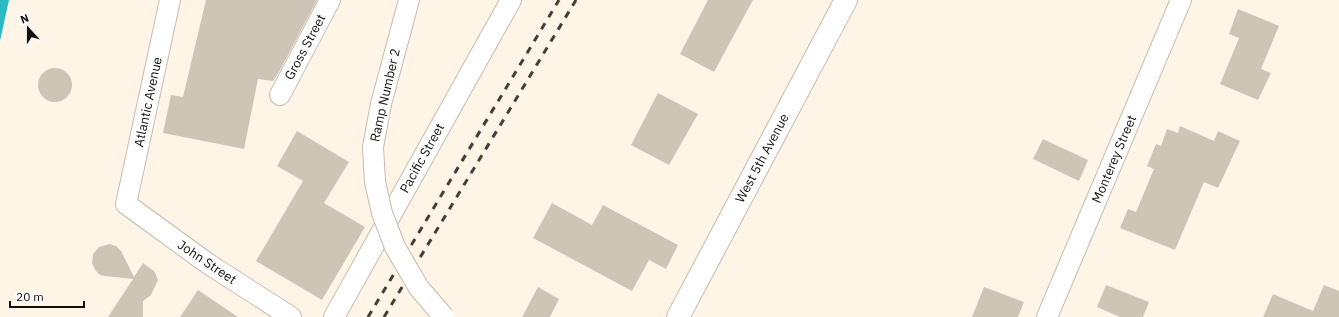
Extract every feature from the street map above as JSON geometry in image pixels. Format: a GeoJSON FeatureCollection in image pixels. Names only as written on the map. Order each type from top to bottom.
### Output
{"type":"FeatureCollection","features":[{"type":"Feature","properties":{"kind":"main road","name":"West 5th Avenue"},"geometry":{"type":"LineString","coordinates":[[678,317],[846,0]]}},
{"type":"Feature","properties":{"kind":"street","name":"Atlantic Avenue"},"geometry":{"type":"LineString","coordinates":[[126,204],[170,0]]}},
{"type":"Feature","properties":{"kind":"street","name":"Gross Street"},"geometry":{"type":"LineString","coordinates":[[280,95],[330,0]]}},
{"type":"Feature","properties":{"kind":"street","name":"Ramp Number 2"},"geometry":{"type":"LineString","coordinates":[[410,0],[381,104],[373,147],[375,182],[382,213],[395,247],[419,288],[444,317]]}},
{"type":"Feature","properties":{"kind":"street","name":"Pacific Street"},"geometry":{"type":"LineString","coordinates":[[334,317],[511,0]]}},
{"type":"Feature","properties":{"kind":"street","name":"Monterey Street"},"geometry":{"type":"LineString","coordinates":[[1047,317],[1182,0]]}},
{"type":"Feature","properties":{"kind":"street","name":"John Street"},"geometry":{"type":"LineString","coordinates":[[126,204],[207,263],[291,317]]}},
{"type":"Feature","properties":{"kind":"water"},"geometry":{"type":"Polygon","coordinates":[[[0,0],[9,0],[0,41],[0,0]]]}},
{"type":"Feature","properties":{"kind":"building"},"geometry":{"type":"Polygon","coordinates":[[[206,0],[317,0],[273,81],[258,79],[244,149],[163,133],[171,95],[183,97],[206,0]]]}},
{"type":"Feature","properties":{"kind":"building"},"geometry":{"type":"Polygon","coordinates":[[[708,0],[753,0],[714,72],[680,54],[708,0]]]}},
{"type":"Feature","properties":{"kind":"building"},"geometry":{"type":"Polygon","coordinates":[[[1238,9],[1279,26],[1261,69],[1271,73],[1258,100],[1220,84],[1239,38],[1229,34],[1238,9]]]}},
{"type":"Feature","properties":{"kind":"building"},"geometry":{"type":"Polygon","coordinates":[[[52,68],[58,68],[67,73],[71,79],[71,91],[67,97],[58,102],[52,102],[43,97],[38,88],[38,82],[43,73],[52,68]]]}},
{"type":"Feature","properties":{"kind":"building"},"geometry":{"type":"Polygon","coordinates":[[[658,93],[698,114],[669,165],[631,145],[658,93]]]}},
{"type":"Feature","properties":{"kind":"building"},"geometry":{"type":"Polygon","coordinates":[[[1180,126],[1214,141],[1218,131],[1240,141],[1218,188],[1204,182],[1175,250],[1120,228],[1128,209],[1136,212],[1154,169],[1147,166],[1156,144],[1161,146],[1167,129],[1178,133],[1180,126]]]}},
{"type":"Feature","properties":{"kind":"building"},"geometry":{"type":"Polygon","coordinates":[[[297,131],[349,162],[324,203],[365,227],[322,300],[256,261],[303,181],[277,166],[297,131]]]}},
{"type":"Feature","properties":{"kind":"building"},"geometry":{"type":"Polygon","coordinates":[[[1043,139],[1088,160],[1079,181],[1033,159],[1043,139]]]}},
{"type":"Feature","properties":{"kind":"building"},"geometry":{"type":"Polygon","coordinates":[[[552,203],[592,225],[603,205],[678,245],[666,269],[649,260],[632,291],[533,238],[552,203]]]}},
{"type":"Feature","properties":{"kind":"building"},"geometry":{"type":"Polygon","coordinates":[[[110,244],[116,246],[121,251],[134,277],[143,263],[154,271],[156,275],[158,280],[151,295],[143,301],[143,317],[108,317],[133,279],[100,275],[95,270],[92,263],[93,254],[99,247],[110,244]]]}},
{"type":"Feature","properties":{"kind":"building"},"geometry":{"type":"Polygon","coordinates":[[[1106,285],[1149,302],[1143,317],[1120,317],[1097,307],[1106,285]]]}},
{"type":"Feature","properties":{"kind":"building"},"geometry":{"type":"Polygon","coordinates":[[[1324,285],[1339,291],[1339,317],[1263,317],[1273,294],[1313,311],[1324,285]]]}},
{"type":"Feature","properties":{"kind":"building"},"geometry":{"type":"Polygon","coordinates":[[[538,287],[559,299],[550,317],[522,317],[538,287]]]}},
{"type":"Feature","properties":{"kind":"building"},"geometry":{"type":"Polygon","coordinates":[[[984,287],[1024,302],[1018,317],[972,317],[984,287]]]}},
{"type":"Feature","properties":{"kind":"building"},"geometry":{"type":"Polygon","coordinates":[[[198,290],[238,317],[180,317],[198,290]]]}},
{"type":"Feature","properties":{"kind":"railway"},"geometry":{"type":"LineString","coordinates":[[368,317],[559,0]]}},
{"type":"Feature","properties":{"kind":"railway"},"geometry":{"type":"LineString","coordinates":[[384,317],[576,0]]}}]}
